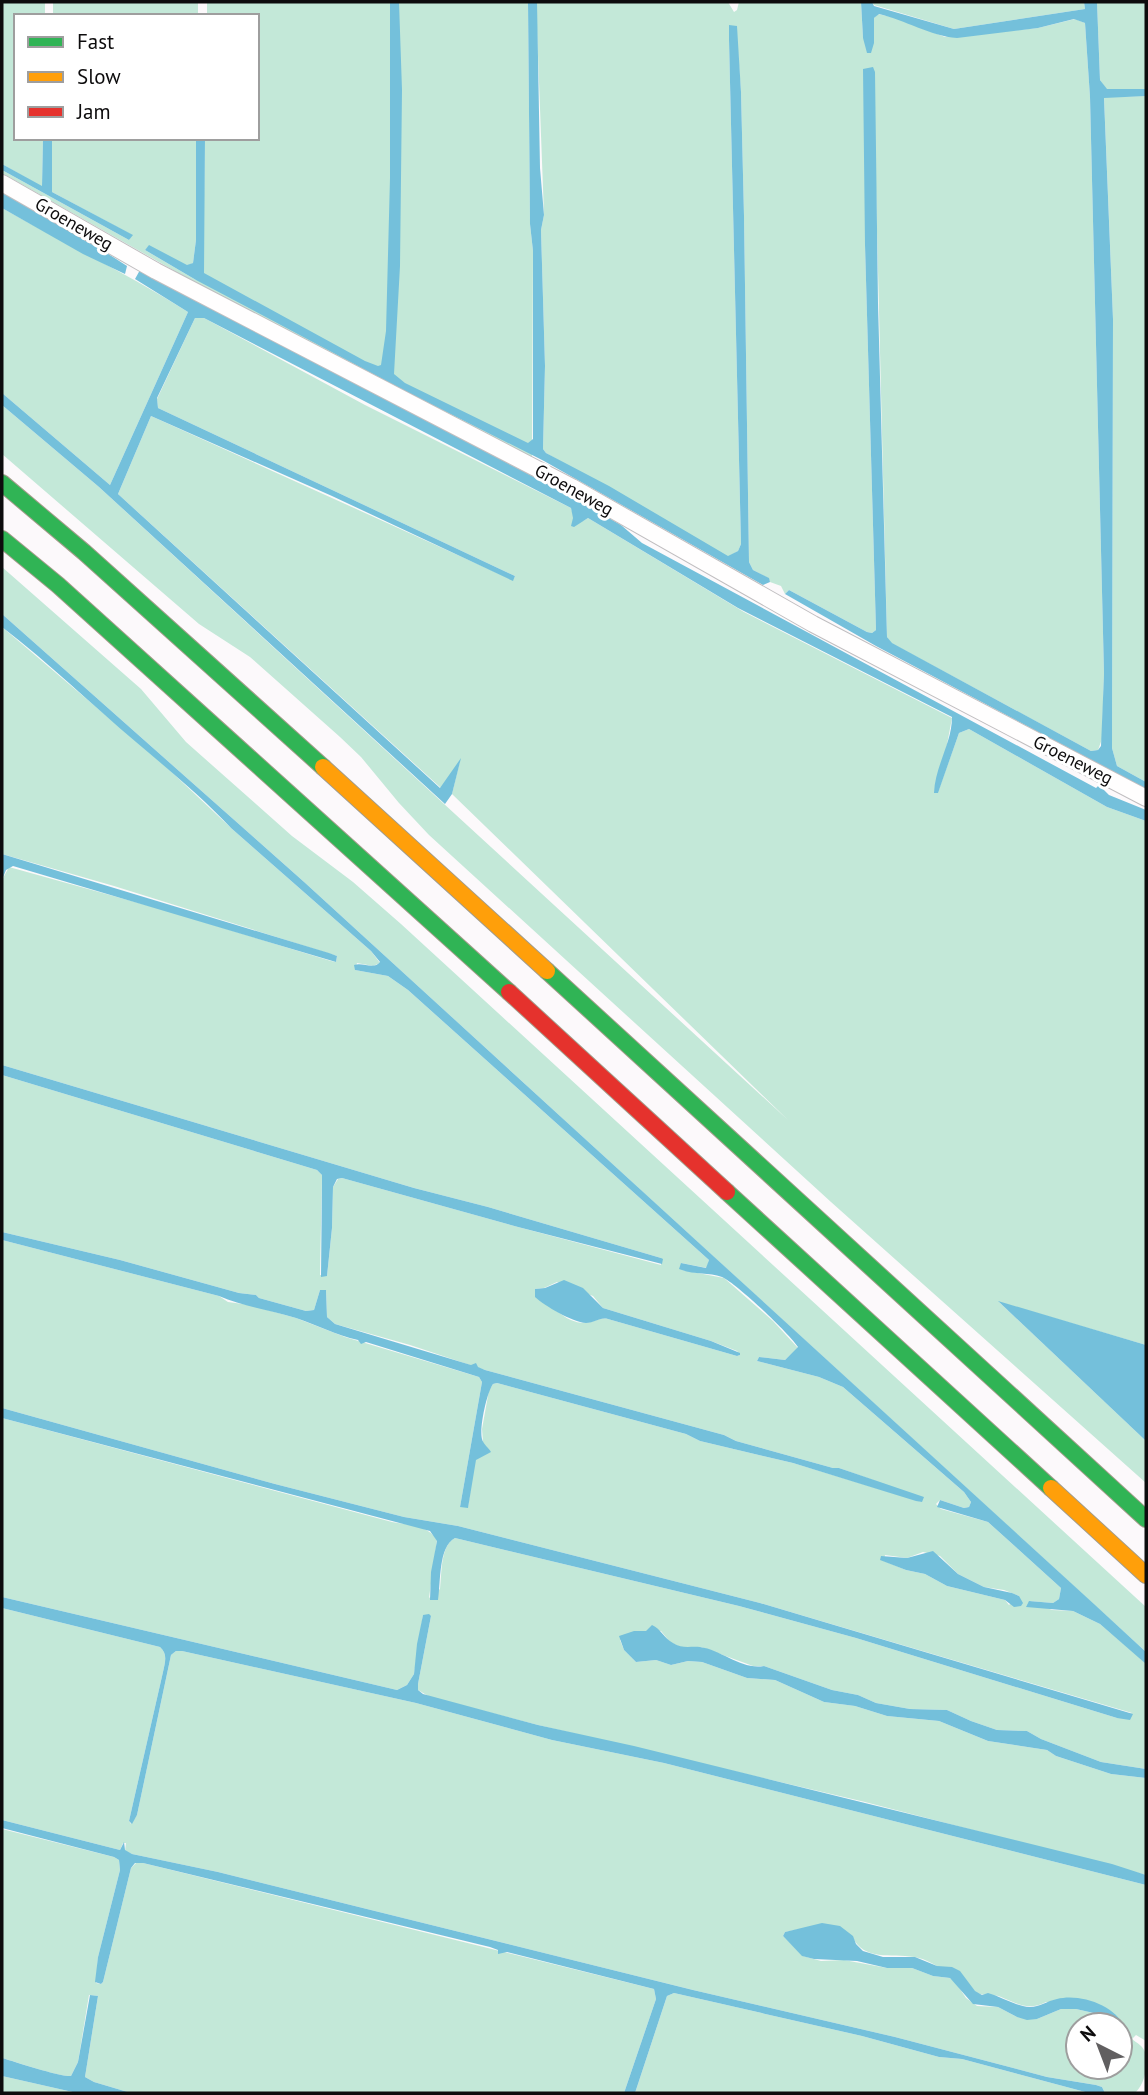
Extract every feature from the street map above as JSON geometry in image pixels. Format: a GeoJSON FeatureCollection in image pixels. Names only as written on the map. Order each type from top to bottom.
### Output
{"type":"FeatureCollection","features":[{"type":"Feature","properties":{"kind":"highway"},"geometry":{"type":"LineString","coordinates":[[2,483],[94,561],[447,879],[1146,1519]]}},
{"type":"Feature","properties":{"kind":"highway"},"geometry":{"type":"LineString","coordinates":[[2,539],[58,585],[449,937],[1146,1575]]}},
{"type":"Feature","properties":{"kind":"street","name":"Groeneweg"},"geometry":{"type":"LineString","coordinates":[[2,183],[169,278],[572,487],[875,658],[1146,798]]}},
{"type":"Feature","properties":{"kind":"green space"},"geometry":{"type":"Polygon","coordinates":[[[2,2],[45,2],[45,14],[14,14],[14,140],[43,140],[42,187],[2,164],[2,2]]]}},
{"type":"Feature","properties":{"kind":"green space"},"geometry":{"type":"Polygon","coordinates":[[[53,2],[198,2],[198,14],[53,14],[53,2]]]}},
{"type":"Feature","properties":{"kind":"green space"},"geometry":{"type":"Polygon","coordinates":[[[207,2],[528,2],[530,224],[533,251],[532,458],[196,283],[2,173],[2,170],[129,240],[132,235],[52,192],[52,140],[196,140],[196,240],[193,263],[187,266],[149,246],[145,250],[196,280],[203,253],[205,140],[259,140],[259,14],[207,14],[207,2]]]}},
{"type":"Feature","properties":{"kind":"green space"},"geometry":{"type":"Polygon","coordinates":[[[536,2],[728,2],[734,12],[739,2],[861,2],[863,38],[874,43],[874,18],[878,14],[945,37],[1038,28],[1075,19],[1085,23],[1090,97],[1104,674],[1102,739],[1098,750],[1091,751],[891,643],[887,637],[876,189],[865,245],[876,630],[867,632],[789,590],[785,594],[781,586],[753,570],[749,562],[741,92],[736,26],[729,40],[741,544],[738,551],[728,557],[546,453],[543,449],[545,366],[541,230],[544,215],[536,2]]]}},
{"type":"Feature","properties":{"kind":"green space"},"geometry":{"type":"Polygon","coordinates":[[[872,2],[1084,2],[1085,9],[954,29],[874,5],[872,2]]]}},
{"type":"Feature","properties":{"kind":"green space"},"geometry":{"type":"Polygon","coordinates":[[[1097,2],[1146,2],[1146,89],[1106,89],[1100,80],[1097,2]]]}},
{"type":"Feature","properties":{"kind":"green space"},"geometry":{"type":"Polygon","coordinates":[[[1146,96],[1146,782],[1117,766],[1112,748],[1113,319],[1104,97],[1146,96]]]}},
{"type":"Feature","properties":{"kind":"green space"},"geometry":{"type":"Polygon","coordinates":[[[2,208],[188,312],[110,485],[2,393],[2,208]]]}},
{"type":"Feature","properties":{"kind":"green space"},"geometry":{"type":"Polygon","coordinates":[[[195,318],[204,318],[365,405],[571,508],[574,518],[583,521],[588,518],[744,612],[952,718],[938,792],[959,733],[969,729],[1107,807],[1146,821],[1146,1345],[999,1302],[1146,1441],[1146,1483],[831,1202],[429,835],[340,737],[250,657],[199,624],[2,454],[2,405],[99,487],[788,1120],[452,794],[460,761],[441,788],[118,494],[151,416],[513,580],[515,576],[158,408],[157,399],[195,318]]]}},
{"type":"Feature","properties":{"kind":"green space"},"geometry":{"type":"Polygon","coordinates":[[[2,567],[141,689],[186,742],[292,836],[353,882],[401,924],[1146,1607],[1146,1652],[303,881],[2,614],[2,567]]]}},
{"type":"Feature","properties":{"kind":"green space"},"geometry":{"type":"Polygon","coordinates":[[[2,627],[163,764],[231,828],[371,951],[380,963],[373,966],[357,963],[355,970],[388,976],[408,990],[709,1260],[707,1268],[681,1263],[682,1270],[724,1278],[773,1321],[798,1348],[785,1360],[759,1357],[757,1361],[819,1377],[843,1387],[964,1492],[971,1502],[969,1507],[964,1508],[940,1500],[936,1504],[941,1509],[988,1522],[1061,1588],[1059,1599],[1053,1603],[1029,1601],[1052,1610],[1073,1611],[1100,1624],[1140,1658],[1146,1664],[1146,1769],[1101,1762],[1027,1731],[997,1730],[947,1710],[910,1709],[876,1703],[764,1666],[753,1666],[701,1647],[680,1647],[670,1642],[661,1631],[646,1631],[620,1640],[624,1650],[636,1662],[656,1660],[671,1665],[688,1661],[702,1662],[747,1678],[775,1680],[824,1702],[855,1706],[887,1716],[939,1721],[988,1741],[1047,1750],[1056,1756],[1111,1774],[1146,1778],[1146,1875],[865,1802],[430,1697],[418,1690],[418,1684],[431,1616],[423,1615],[414,1674],[407,1685],[397,1690],[2,1597],[2,1418],[428,1531],[437,1540],[429,1598],[440,1589],[444,1553],[455,1538],[739,1606],[856,1638],[1117,1718],[1132,1713],[760,1603],[458,1526],[404,1517],[275,1484],[2,1408],[2,1240],[296,1318],[345,1337],[479,1377],[482,1382],[460,1507],[468,1507],[474,1464],[483,1442],[482,1429],[489,1390],[497,1383],[686,1434],[700,1441],[793,1463],[922,1502],[839,1468],[485,1370],[335,1324],[327,1317],[326,1290],[320,1290],[314,1310],[306,1311],[256,1295],[239,1293],[120,1260],[2,1232],[2,1075],[317,1170],[322,1175],[320,1275],[327,1276],[333,1187],[338,1179],[342,1178],[661,1265],[661,1258],[414,1188],[2,1065],[2,880],[9,867],[171,912],[331,961],[336,962],[337,956],[2,854],[2,627]],[[557,1282],[535,1289],[558,1312],[571,1320],[586,1323],[608,1319],[740,1355],[737,1351],[711,1341],[603,1308],[593,1296],[557,1282]],[[923,1552],[907,1558],[885,1555],[884,1561],[925,1574],[947,1586],[1005,1600],[1009,1605],[1019,1596],[984,1587],[958,1574],[940,1556],[923,1552]]]}},
{"type":"Feature","properties":{"kind":"green space"},"geometry":{"type":"Polygon","coordinates":[[[2,1608],[160,1647],[163,1650],[164,1665],[129,1821],[131,1824],[137,1815],[171,1655],[182,1651],[416,1703],[552,1740],[664,1763],[1146,1885],[1146,2041],[1136,2035],[1134,2037],[1134,2011],[1110,2011],[1046,2002],[1034,2006],[1018,2004],[971,1990],[923,1959],[871,1953],[857,1944],[852,1936],[805,1928],[785,1932],[783,1936],[803,1956],[821,1961],[844,1960],[887,1968],[912,1968],[933,1976],[950,1978],[966,1998],[977,2006],[998,2007],[1017,2017],[1037,2019],[1061,2009],[1085,2011],[1064,2011],[1064,2080],[1047,2077],[895,2037],[693,1990],[218,1872],[132,1854],[125,1851],[126,1843],[123,1843],[120,1850],[2,1820],[2,1608]]]}},
{"type":"Feature","properties":{"kind":"green space"},"geometry":{"type":"Polygon","coordinates":[[[2,1829],[119,1860],[120,1870],[98,1957],[96,1983],[103,1982],[131,1868],[136,1863],[143,1863],[654,1989],[656,1999],[624,2093],[131,2093],[85,2077],[98,1996],[89,1995],[78,2062],[71,2076],[48,2072],[2,2058],[2,1829]]]}},
{"type":"Feature","properties":{"kind":"green space"},"geometry":{"type":"Polygon","coordinates":[[[674,1993],[862,2036],[939,2057],[962,2059],[1089,2093],[635,2093],[667,1996],[674,1993]]]}},
{"type":"Feature","properties":{"kind":"green space"},"geometry":{"type":"Polygon","coordinates":[[[1134,2041],[1141,2046],[1145,2052],[1145,2073],[1136,2092],[1105,2093],[1102,2087],[1072,2081],[1134,2081],[1134,2041]]]}},
{"type":"Feature","properties":{"kind":"green space"},"geometry":{"type":"Polygon","coordinates":[[[2,2076],[77,2093],[6,2093],[2,2092],[2,2076]]]}},
{"type":"Feature","properties":{"kind":"water"},"geometry":{"type":"Polygon","coordinates":[[[390,2],[399,2],[402,90],[400,266],[394,374],[405,383],[528,443],[533,439],[533,251],[530,224],[528,2],[537,2],[540,168],[544,215],[541,230],[545,366],[543,449],[728,556],[738,551],[741,544],[729,40],[729,25],[737,26],[744,216],[749,562],[753,570],[769,578],[770,582],[763,585],[544,461],[407,392],[145,250],[149,245],[187,265],[193,263],[196,240],[196,140],[205,140],[204,273],[378,366],[381,365],[386,331],[390,178],[390,2]]]}},
{"type":"Feature","properties":{"kind":"water"},"geometry":{"type":"Polygon","coordinates":[[[861,2],[872,2],[874,6],[954,29],[1085,9],[1084,2],[1097,2],[1100,80],[1107,89],[1146,89],[1146,96],[1104,98],[1113,319],[1112,748],[1117,766],[1146,782],[1146,789],[876,646],[785,594],[789,590],[867,632],[876,630],[863,69],[873,67],[887,637],[892,643],[1091,751],[1098,750],[1101,746],[1104,674],[1090,97],[1085,23],[1074,19],[1038,28],[957,38],[879,14],[874,18],[874,43],[871,53],[867,53],[863,38],[861,2]]]}},
{"type":"Feature","properties":{"kind":"water"},"geometry":{"type":"Polygon","coordinates":[[[43,140],[52,140],[52,192],[133,235],[129,240],[2,170],[2,164],[42,186],[43,140]]]}},
{"type":"Feature","properties":{"kind":"water"},"geometry":{"type":"Polygon","coordinates":[[[2,192],[127,266],[125,274],[83,254],[2,208],[2,192]]]}},
{"type":"Feature","properties":{"kind":"water"},"geometry":{"type":"Polygon","coordinates":[[[140,270],[576,499],[621,525],[642,543],[1096,788],[1099,785],[1109,795],[1146,810],[1146,821],[1107,807],[969,729],[959,733],[938,793],[934,793],[952,717],[738,608],[588,518],[574,527],[571,526],[571,508],[204,318],[195,318],[157,398],[158,408],[515,576],[513,581],[332,496],[151,416],[118,494],[440,788],[461,758],[452,794],[445,804],[99,487],[2,405],[2,393],[110,485],[188,312],[135,279],[140,270]]]}},
{"type":"Feature","properties":{"kind":"water"},"geometry":{"type":"Polygon","coordinates":[[[2,614],[303,881],[1094,1604],[1146,1652],[1146,1664],[1100,1624],[1073,1611],[1026,1607],[1029,1601],[1053,1603],[1059,1599],[1061,1588],[988,1522],[937,1507],[940,1500],[964,1508],[969,1507],[971,1502],[964,1492],[843,1387],[819,1377],[757,1361],[759,1357],[785,1360],[798,1347],[762,1309],[729,1281],[717,1275],[679,1269],[681,1263],[706,1268],[709,1260],[408,990],[388,976],[355,970],[354,965],[375,965],[380,962],[209,805],[2,627],[2,614]]]}},
{"type":"Feature","properties":{"kind":"water"},"geometry":{"type":"Polygon","coordinates":[[[2,854],[329,953],[337,956],[336,962],[13,866],[6,870],[2,880],[2,854]]]}},
{"type":"Feature","properties":{"kind":"water"},"geometry":{"type":"Polygon","coordinates":[[[2,1065],[414,1188],[661,1258],[662,1264],[342,1178],[337,1179],[333,1187],[327,1276],[321,1277],[322,1175],[317,1170],[2,1075],[2,1065]]]}},
{"type":"Feature","properties":{"kind":"water"},"geometry":{"type":"Polygon","coordinates":[[[2,1232],[120,1260],[239,1293],[256,1295],[306,1311],[314,1310],[320,1290],[326,1290],[327,1317],[335,1324],[471,1365],[476,1363],[485,1370],[839,1468],[924,1497],[922,1502],[916,1501],[793,1463],[700,1441],[686,1434],[497,1383],[493,1384],[488,1394],[481,1434],[491,1452],[476,1460],[468,1508],[460,1507],[482,1382],[479,1377],[366,1342],[361,1344],[358,1340],[296,1318],[2,1240],[2,1232]]]}},
{"type":"Feature","properties":{"kind":"water"},"geometry":{"type":"Polygon","coordinates":[[[564,1280],[583,1288],[603,1308],[711,1341],[740,1355],[608,1319],[580,1322],[559,1313],[535,1297],[535,1289],[564,1280]]]}},
{"type":"Feature","properties":{"kind":"water"},"geometry":{"type":"Polygon","coordinates":[[[998,1301],[1146,1345],[1146,1441],[998,1301]]]}},
{"type":"Feature","properties":{"kind":"water"},"geometry":{"type":"Polygon","coordinates":[[[2,1408],[275,1484],[404,1517],[458,1526],[760,1603],[1133,1714],[1130,1720],[1117,1718],[856,1638],[739,1606],[455,1538],[443,1557],[438,1600],[430,1600],[431,1572],[437,1541],[430,1531],[2,1418],[2,1408]]]}},
{"type":"Feature","properties":{"kind":"water"},"geometry":{"type":"Polygon","coordinates":[[[933,1551],[958,1574],[984,1587],[1019,1596],[1023,1603],[1014,1607],[1005,1600],[947,1586],[925,1574],[880,1560],[881,1556],[907,1558],[933,1551]]]}},
{"type":"Feature","properties":{"kind":"water"},"geometry":{"type":"Polygon","coordinates":[[[2,1597],[397,1690],[407,1685],[414,1674],[423,1615],[429,1614],[431,1616],[418,1684],[418,1690],[423,1694],[538,1725],[634,1746],[1112,1864],[1146,1875],[1146,1885],[664,1763],[552,1740],[416,1703],[182,1651],[171,1655],[137,1815],[132,1824],[129,1821],[164,1665],[164,1652],[160,1647],[2,1608],[2,1597]]]}},
{"type":"Feature","properties":{"kind":"water"},"geometry":{"type":"Polygon","coordinates":[[[652,1625],[680,1646],[708,1649],[739,1663],[764,1666],[876,1703],[910,1709],[947,1710],[997,1730],[1027,1731],[1101,1762],[1146,1769],[1146,1778],[1111,1774],[1056,1756],[1047,1750],[988,1741],[939,1721],[887,1716],[855,1706],[824,1702],[775,1680],[747,1678],[702,1662],[688,1661],[671,1665],[656,1660],[636,1662],[624,1650],[619,1636],[634,1631],[646,1631],[652,1625]]]}},
{"type":"Feature","properties":{"kind":"water"},"geometry":{"type":"Polygon","coordinates":[[[2,1820],[120,1850],[124,1842],[125,1850],[132,1854],[218,1872],[693,1990],[895,2037],[1047,2077],[1096,2085],[1102,2087],[1105,2093],[1089,2093],[962,2059],[939,2057],[862,2036],[674,1993],[667,1996],[635,2093],[624,2093],[656,1999],[654,1989],[507,1952],[498,1954],[498,1950],[490,1947],[143,1863],[135,1863],[131,1868],[101,1984],[95,1982],[98,1957],[120,1870],[119,1860],[2,1828],[2,1820]]]}},
{"type":"Feature","properties":{"kind":"water"},"geometry":{"type":"Polygon","coordinates":[[[822,1923],[840,1926],[853,1936],[863,1951],[883,1957],[915,1957],[937,1966],[952,1967],[960,1971],[975,1991],[982,1995],[988,1993],[1030,2007],[1066,1998],[1086,1999],[1111,2011],[1061,2009],[1037,2019],[1027,2020],[998,2007],[973,2004],[950,1978],[933,1976],[912,1968],[887,1968],[857,1961],[802,1956],[783,1936],[785,1932],[822,1923]]]}},
{"type":"Feature","properties":{"kind":"water"},"geometry":{"type":"Polygon","coordinates":[[[90,1995],[98,1996],[85,2077],[131,2093],[77,2093],[2,2076],[2,2058],[71,2076],[78,2062],[90,1995]]]}},
{"type":"Feature","properties":{"kind":"traffic: fast"},"geometry":{"type":"LineString","coordinates":[[2,483],[84,552],[323,767]]}},
{"type":"Feature","properties":{"kind":"traffic: fast"},"geometry":{"type":"LineString","coordinates":[[2,539],[58,585],[509,992]]}},
{"type":"Feature","properties":{"kind":"traffic: fast"},"geometry":{"type":"LineString","coordinates":[[547,971],[1146,1519]]}},
{"type":"Feature","properties":{"kind":"traffic: fast"},"geometry":{"type":"LineString","coordinates":[[727,1192],[1051,1488]]}},
{"type":"Feature","properties":{"kind":"traffic: slow"},"geometry":{"type":"LineString","coordinates":[[323,767],[547,971]]}},
{"type":"Feature","properties":{"kind":"traffic: slow"},"geometry":{"type":"LineString","coordinates":[[1051,1488],[1146,1575]]}},
{"type":"Feature","properties":{"kind":"traffic: jam"},"geometry":{"type":"LineString","coordinates":[[509,992],[727,1192]]}}]}
